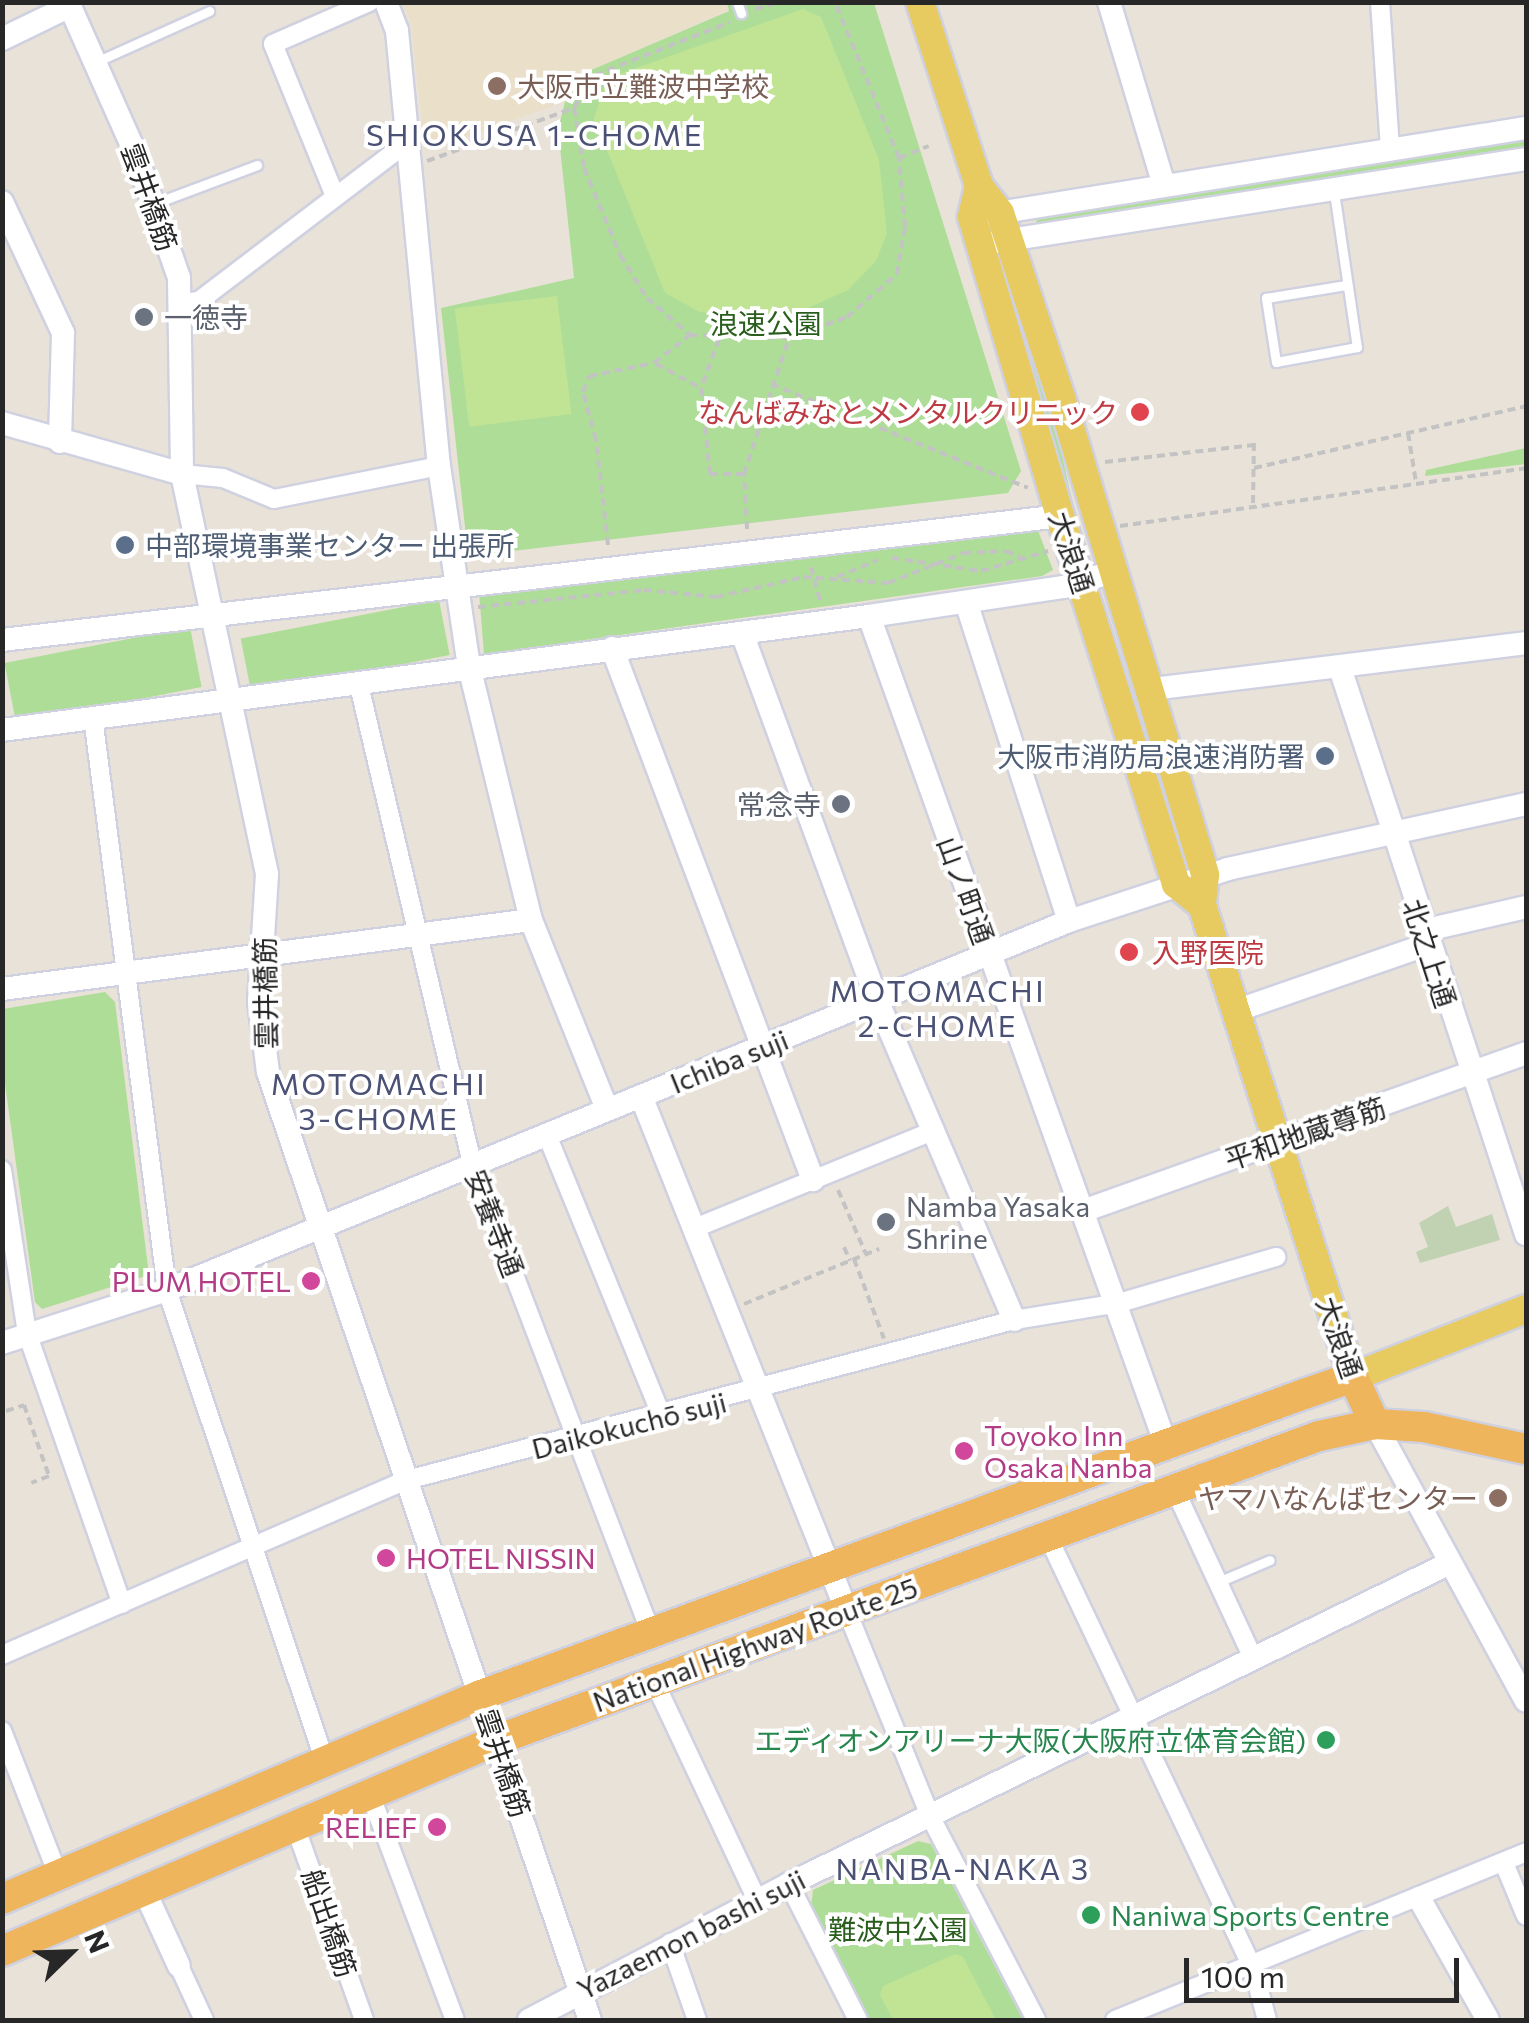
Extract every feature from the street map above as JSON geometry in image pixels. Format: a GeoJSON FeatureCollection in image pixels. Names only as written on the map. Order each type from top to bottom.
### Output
{"type":"FeatureCollection","features":[{"type":"Feature","properties":{"kind":"highway","name":"大浪通"},"geometry":{"type":"LineString","coordinates":[[1352,1377],[1374,1424]]}},
{"type":"Feature","properties":{"kind":"highway","name":"National Highway Route 25"},"geometry":{"type":"LineString","coordinates":[[2,1900],[481,1695],[1352,1377]]}},
{"type":"Feature","properties":{"kind":"highway","name":"National Highway Route 25"},"geometry":{"type":"LineString","coordinates":[[2,1951],[497,1740],[1319,1436],[1374,1424],[1424,1427],[1526,1449]]}},
{"type":"Feature","properties":{"kind":"main road","name":"大浪通"},"geometry":{"type":"LineString","coordinates":[[920,2],[979,186],[1005,226],[1152,689],[1205,876],[1202,905],[1352,1377]]}},
{"type":"Feature","properties":{"kind":"main road","name":"大浪通"},"geometry":{"type":"LineString","coordinates":[[979,186],[976,231],[1060,516],[1176,884]]}},
{"type":"Feature","properties":{"kind":"main road"},"geometry":{"type":"LineString","coordinates":[[1176,884],[1202,905]]}},
{"type":"Feature","properties":{"kind":"main road"},"geometry":{"type":"LineString","coordinates":[[1352,1377],[1526,1309]]}},
{"type":"Feature","properties":{"kind":"street"},"geometry":{"type":"LineString","coordinates":[[334,196],[273,44],[370,2]]}},
{"type":"Feature","properties":{"kind":"street"},"geometry":{"type":"LineString","coordinates":[[386,2],[397,31],[439,466],[469,666],[531,920],[607,1109]]}},
{"type":"Feature","properties":{"kind":"street"},"geometry":{"type":"LineString","coordinates":[[1109,2],[1164,186]]}},
{"type":"Feature","properties":{"kind":"street"},"geometry":{"type":"LineString","coordinates":[[1380,2],[1390,149]]}},
{"type":"Feature","properties":{"kind":"street"},"geometry":{"type":"LineString","coordinates":[[2,39],[69,4]]}},
{"type":"Feature","properties":{"kind":"street","name":"雲井橋筋"},"geometry":{"type":"LineString","coordinates":[[69,4],[154,204],[184,302],[182,474],[266,874],[262,956],[268,1072],[590,2020]]}},
{"type":"Feature","properties":{"kind":"street"},"geometry":{"type":"LineString","coordinates":[[1005,226],[1164,186],[1526,128]]}},
{"type":"Feature","properties":{"kind":"street"},"geometry":{"type":"LineString","coordinates":[[184,302],[199,301],[408,142]]}},
{"type":"Feature","properties":{"kind":"street"},"geometry":{"type":"LineString","coordinates":[[976,231],[1334,192],[1526,159]]}},
{"type":"Feature","properties":{"kind":"street"},"geometry":{"type":"LineString","coordinates":[[2,202],[63,332],[60,442]]}},
{"type":"Feature","properties":{"kind":"street"},"geometry":{"type":"LineString","coordinates":[[2,423],[182,474],[223,478],[274,498],[439,466]]}},
{"type":"Feature","properties":{"kind":"street"},"geometry":{"type":"LineString","coordinates":[[2,640],[210,611],[1060,516]]}},
{"type":"Feature","properties":{"kind":"street"},"geometry":{"type":"LineString","coordinates":[[2,730],[869,616],[1082,581],[1112,572]]}},
{"type":"Feature","properties":{"kind":"street"},"geometry":{"type":"LineString","coordinates":[[966,602],[1068,922]]}},
{"type":"Feature","properties":{"kind":"street","name":"山ノ町通"},"geometry":{"type":"LineString","coordinates":[[869,616],[1082,1211],[1119,1303],[1166,1445]]}},
{"type":"Feature","properties":{"kind":"street"},"geometry":{"type":"LineString","coordinates":[[742,633],[878,1000],[1014,1320]]}},
{"type":"Feature","properties":{"kind":"street"},"geometry":{"type":"LineString","coordinates":[[1152,689],[1526,643]]}},
{"type":"Feature","properties":{"kind":"street"},"geometry":{"type":"LineString","coordinates":[[612,648],[763,1048],[822,1176]]}},
{"type":"Feature","properties":{"kind":"street","name":"北之上通"},"geometry":{"type":"LineString","coordinates":[[1340,668],[1424,938],[1526,1234]]}},
{"type":"Feature","properties":{"kind":"street","name":"安養寺通"},"geometry":{"type":"LineString","coordinates":[[358,681],[415,938],[472,1165],[651,1634]]}},
{"type":"Feature","properties":{"kind":"street"},"geometry":{"type":"LineString","coordinates":[[93,717],[122,975],[167,1290],[326,1762]]}},
{"type":"Feature","properties":{"kind":"street","name":"Ichiba suji"},"geometry":{"type":"LineString","coordinates":[[2,1343],[167,1290],[1068,922],[1205,876],[1526,804]]}},
{"type":"Feature","properties":{"kind":"street"},"geometry":{"type":"LineString","coordinates":[[1235,1011],[1424,938],[1526,907]]}},
{"type":"Feature","properties":{"kind":"street"},"geometry":{"type":"LineString","coordinates":[[2,989],[531,920]]}},
{"type":"Feature","properties":{"kind":"street","name":"平和地蔵尊筋"},"geometry":{"type":"LineString","coordinates":[[1082,1211],[1526,1053]]}},
{"type":"Feature","properties":{"kind":"street"},"geometry":{"type":"LineString","coordinates":[[641,1096],[930,1816],[1036,2020]]}},
{"type":"Feature","properties":{"kind":"street"},"geometry":{"type":"LineString","coordinates":[[695,1228],[935,1130]]}},
{"type":"Feature","properties":{"kind":"street"},"geometry":{"type":"LineString","coordinates":[[548,1135],[662,1416]]}},
{"type":"Feature","properties":{"kind":"street"},"geometry":{"type":"LineString","coordinates":[[2,1170],[7,1242],[27,1333],[51,1413],[122,1604]]}},
{"type":"Feature","properties":{"kind":"street","name":"Daikokuchō suji"},"geometry":{"type":"LineString","coordinates":[[2,1655],[407,1480],[762,1391],[1014,1320],[1119,1303],[1276,1257]]}},
{"type":"Feature","properties":{"kind":"street"},"geometry":{"type":"LineString","coordinates":[[1374,1424],[1526,1701]]}},
{"type":"Feature","properties":{"kind":"street"},"geometry":{"type":"LineString","coordinates":[[1176,1490],[1254,1660]]}},
{"type":"Feature","properties":{"kind":"street"},"geometry":{"type":"LineString","coordinates":[[1048,1536],[1253,1968],[1267,2020]]}},
{"type":"Feature","properties":{"kind":"street","name":"Yazaemon bashi suji"},"geometry":{"type":"LineString","coordinates":[[529,2020],[579,1989],[788,1884],[1450,1563]]}},
{"type":"Feature","properties":{"kind":"street"},"geometry":{"type":"LineString","coordinates":[[654,1681],[756,1900]]}},
{"type":"Feature","properties":{"kind":"street"},"geometry":{"type":"LineString","coordinates":[[2,1731],[59,1877]]}},
{"type":"Feature","properties":{"kind":"street"},"geometry":{"type":"LineString","coordinates":[[370,1794],[455,2020]]}},
{"type":"Feature","properties":{"kind":"street","name":"船出橋筋"},"geometry":{"type":"LineString","coordinates":[[295,1826],[364,2020]]}},
{"type":"Feature","properties":{"kind":"street"},"geometry":{"type":"LineString","coordinates":[[1115,2020],[1253,1968],[1526,1852]]}},
{"type":"Feature","properties":{"kind":"street"},"geometry":{"type":"LineString","coordinates":[[1504,1863],[1526,1916]]}},
{"type":"Feature","properties":{"kind":"street"},"geometry":{"type":"LineString","coordinates":[[788,1884],[858,2020]]}},
{"type":"Feature","properties":{"kind":"street"},"geometry":{"type":"LineString","coordinates":[[145,1892],[204,2020]]}},
{"type":"Feature","properties":{"kind":"street"},"geometry":{"type":"LineString","coordinates":[[1419,1898],[1488,2020]]}},
{"type":"Feature","properties":{"kind":"street"},"geometry":{"type":"LineString","coordinates":[[670,1943],[697,2020]]}},
{"type":"Feature","properties":{"kind":"lane"},"geometry":{"type":"LineString","coordinates":[[95,62],[210,12]]}},
{"type":"Feature","properties":{"kind":"lane"},"geometry":{"type":"LineString","coordinates":[[154,204],[257,165]]}},
{"type":"Feature","properties":{"kind":"lane"},"geometry":{"type":"LineString","coordinates":[[1334,192],[1357,347],[1276,362],[1266,298],[1346,285]]}},
{"type":"Feature","properties":{"kind":"lane"},"geometry":{"type":"LineString","coordinates":[[1218,1582],[1270,1560]]}},
{"type":"Feature","properties":{"kind":"path"},"geometry":{"type":"LineString","coordinates":[[422,164],[574,108],[595,75],[739,8],[780,2]]}},
{"type":"Feature","properties":{"kind":"path"},"geometry":{"type":"LineString","coordinates":[[574,108],[584,168],[620,255],[647,298],[690,334],[720,339],[789,338],[847,317],[897,274],[905,227],[899,158],[835,2]]}},
{"type":"Feature","properties":{"kind":"path"},"geometry":{"type":"LineString","coordinates":[[899,158],[929,146]]}},
{"type":"Feature","properties":{"kind":"path"},"geometry":{"type":"LineString","coordinates":[[608,545],[583,392],[590,376],[654,363],[690,334]]}},
{"type":"Feature","properties":{"kind":"path"},"geometry":{"type":"LineString","coordinates":[[746,529],[744,474],[789,338]]}},
{"type":"Feature","properties":{"kind":"path"},"geometry":{"type":"LineString","coordinates":[[720,339],[701,388],[710,474],[744,474]]}},
{"type":"Feature","properties":{"kind":"path"},"geometry":{"type":"LineString","coordinates":[[654,363],[701,388]]}},
{"type":"Feature","properties":{"kind":"path"},"geometry":{"type":"LineString","coordinates":[[771,384],[1032,490]]}},
{"type":"Feature","properties":{"kind":"path"},"geometry":{"type":"LineString","coordinates":[[1254,468],[1526,406]]}},
{"type":"Feature","properties":{"kind":"path"},"geometry":{"type":"LineString","coordinates":[[1408,433],[1416,482]]}},
{"type":"Feature","properties":{"kind":"path"},"geometry":{"type":"LineString","coordinates":[[1099,462],[1175,459],[1254,442],[1254,506]]}},
{"type":"Feature","properties":{"kind":"path"},"geometry":{"type":"LineString","coordinates":[[1119,526],[1526,468]]}},
{"type":"Feature","properties":{"kind":"path"},"geometry":{"type":"LineString","coordinates":[[477,607],[644,590],[716,597],[814,579],[888,582],[936,563],[985,550],[1021,557]]}},
{"type":"Feature","properties":{"kind":"path"},"geometry":{"type":"LineString","coordinates":[[837,578],[884,558],[981,571],[1052,550]]}},
{"type":"Feature","properties":{"kind":"path"},"geometry":{"type":"LineString","coordinates":[[809,557],[821,604]]}},
{"type":"Feature","properties":{"kind":"path"},"geometry":{"type":"LineString","coordinates":[[822,1176],[866,1254]]}},
{"type":"Feature","properties":{"kind":"path"},"geometry":{"type":"LineString","coordinates":[[844,1247],[891,1356]]}},
{"type":"Feature","properties":{"kind":"path"},"geometry":{"type":"LineString","coordinates":[[728,1310],[879,1249]]}},
{"type":"Feature","properties":{"kind":"path"},"geometry":{"type":"LineString","coordinates":[[6,1411],[24,1405],[50,1476],[31,1482]]}},
{"type":"Feature","properties":{"kind":"shaded area","name":"大阪市立難波中学校"},"geometry":{"type":"Polygon","coordinates":[[[727,2],[729,10],[589,71],[565,102],[425,151],[411,25],[402,3],[727,2]]]}},
{"type":"Feature","properties":{"kind":"green space","name":"浪速公園"},"geometry":{"type":"Polygon","coordinates":[[[727,3],[874,3],[1021,471],[1008,493],[478,555],[467,545],[441,308],[574,278],[558,129],[565,102],[589,71],[729,11],[727,3]]]}},
{"type":"Feature","properties":{"kind":"green space"},"geometry":{"type":"Polygon","coordinates":[[[803,9],[821,17],[879,160],[887,233],[876,261],[848,290],[779,321],[700,312],[665,293],[594,118],[608,78],[803,9]]]}},
{"type":"Feature","properties":{"kind":"green space"},"geometry":{"type":"Polygon","coordinates":[[[1526,140],[1526,147],[1037,225],[1036,217],[1526,140]]]}},
{"type":"Feature","properties":{"kind":"green space"},"geometry":{"type":"Polygon","coordinates":[[[1015,292],[1049,398],[1081,540],[1052,453],[1015,292]]]}},
{"type":"Feature","properties":{"kind":"green space"},"geometry":{"type":"Polygon","coordinates":[[[557,296],[572,414],[469,427],[455,309],[557,296]]]}},
{"type":"Feature","properties":{"kind":"green space"},"geometry":{"type":"Polygon","coordinates":[[[1526,448],[1526,464],[1425,476],[1426,470],[1526,448]]]}},
{"type":"Feature","properties":{"kind":"green space"},"geometry":{"type":"Polygon","coordinates":[[[1037,528],[1053,570],[1042,576],[484,654],[479,592],[1037,528]]]}},
{"type":"Feature","properties":{"kind":"green space"},"geometry":{"type":"Polygon","coordinates":[[[439,600],[450,655],[251,694],[241,639],[439,600]]]}},
{"type":"Feature","properties":{"kind":"green space"},"geometry":{"type":"Polygon","coordinates":[[[190,627],[202,687],[16,723],[4,663],[190,627]]]}},
{"type":"Feature","properties":{"kind":"green space"},"geometry":{"type":"Polygon","coordinates":[[[105,992],[115,1002],[149,1275],[42,1309],[35,1302],[3,1069],[3,1009],[105,992]]]}},
{"type":"Feature","properties":{"kind":"green space"},"geometry":{"type":"Polygon","coordinates":[[[1448,1206],[1456,1227],[1492,1214],[1500,1240],[1420,1263],[1416,1252],[1428,1247],[1419,1223],[1448,1206]]]}},
{"type":"Feature","properties":{"kind":"green space","name":"難波中公園"},"geometry":{"type":"Polygon","coordinates":[[[918,1841],[931,1844],[1023,2020],[869,2020],[811,1907],[813,1890],[918,1841]]]}},
{"type":"Feature","properties":{"kind":"green space"},"geometry":{"type":"Polygon","coordinates":[[[955,1954],[963,1957],[996,2020],[893,2020],[880,1995],[883,1986],[955,1954]]]}},
{"type":"Feature","properties":{"kind":"place","name":"大阪市立難波中学校"},"geometry":{"type":"Point","coordinates":[497,86]}},
{"type":"Feature","properties":{"kind":"place","name":"一徳寺"},"geometry":{"type":"Point","coordinates":[144,317]}},
{"type":"Feature","properties":{"kind":"place","name":"なんばみなとメンタルクリニック"},"geometry":{"type":"Point","coordinates":[1140,412]}},
{"type":"Feature","properties":{"kind":"place","name":"中部環境事業センター 出張所"},"geometry":{"type":"Point","coordinates":[125,545]}},
{"type":"Feature","properties":{"kind":"place","name":"大阪市消防局浪速消防署"},"geometry":{"type":"Point","coordinates":[1325,756]}},
{"type":"Feature","properties":{"kind":"place","name":"常念寺"},"geometry":{"type":"Point","coordinates":[841,804]}},
{"type":"Feature","properties":{"kind":"place","name":"入野医院"},"geometry":{"type":"Point","coordinates":[1129,952]}},
{"type":"Feature","properties":{"kind":"place","name":"Namba Yasaka Shrine"},"geometry":{"type":"Point","coordinates":[886,1222]}},
{"type":"Feature","properties":{"kind":"place","name":"PLUM HOTEL"},"geometry":{"type":"Point","coordinates":[311,1281]}},
{"type":"Feature","properties":{"kind":"place","name":"Toyoko Inn Osaka Nanba"},"geometry":{"type":"Point","coordinates":[964,1451]}},
{"type":"Feature","properties":{"kind":"place","name":"ヤマハなんばセンター"},"geometry":{"type":"Point","coordinates":[1498,1498]}},
{"type":"Feature","properties":{"kind":"place","name":"HOTEL NISSIN"},"geometry":{"type":"Point","coordinates":[386,1558]}},
{"type":"Feature","properties":{"kind":"place","name":"エディオンアリーナ大阪(大阪府立体育会館)"},"geometry":{"type":"Point","coordinates":[1326,1740]}},
{"type":"Feature","properties":{"kind":"place","name":"RELIEF"},"geometry":{"type":"Point","coordinates":[437,1827]}},
{"type":"Feature","properties":{"kind":"place","name":"Naniwa Sports Centre"},"geometry":{"type":"Point","coordinates":[1091,1915]}},
{"type":"Feature","properties":{"kind":"district","name":"SHIOKUSA 1-CHOME"},"geometry":{"type":"Point","coordinates":[535,134]}},
{"type":"Feature","properties":{"kind":"district","name":"MOTOMACHI 2-CHOME"},"geometry":{"type":"Point","coordinates":[938,1007]}},
{"type":"Feature","properties":{"kind":"district","name":"MOTOMACHI 3-CHOME"},"geometry":{"type":"Point","coordinates":[379,1100]}},
{"type":"Feature","properties":{"kind":"district","name":"NANBA-NAKA 3"},"geometry":{"type":"Point","coordinates":[963,1868]}}]}
